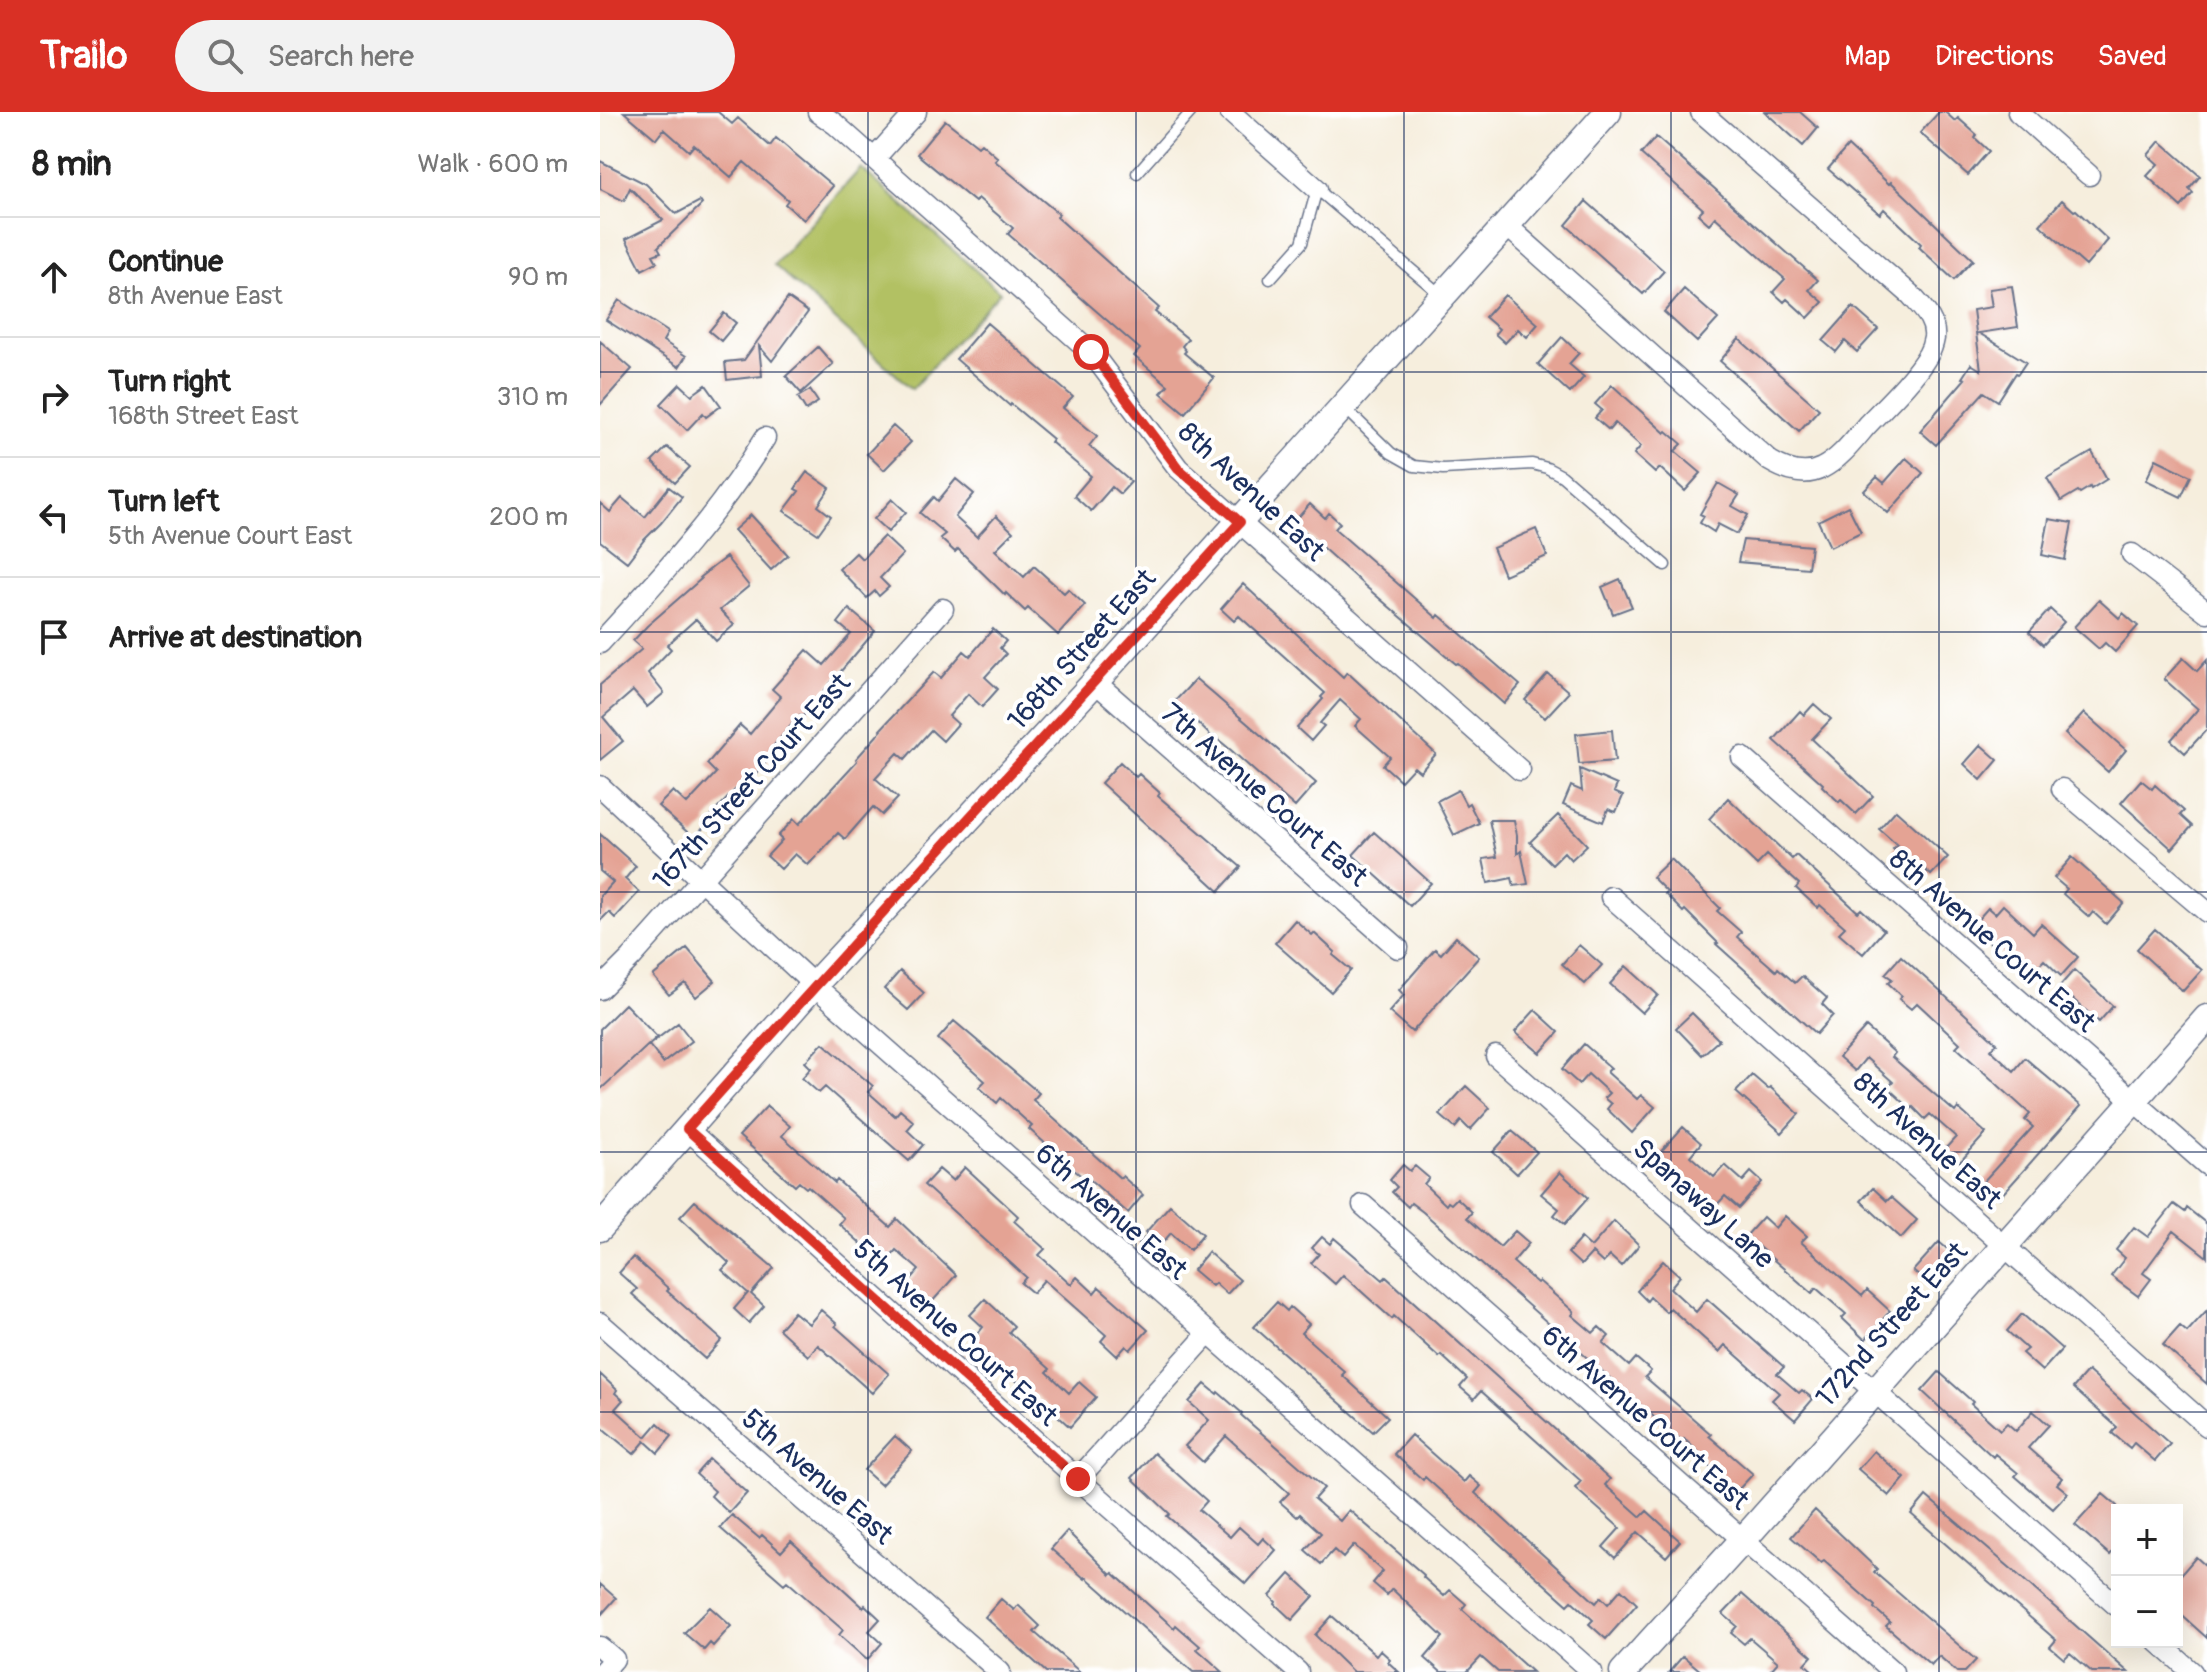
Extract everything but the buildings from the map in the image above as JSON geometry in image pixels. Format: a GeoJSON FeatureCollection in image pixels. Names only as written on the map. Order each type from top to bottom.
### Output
{"type":"FeatureCollection","features":[{"type":"Feature","properties":{"kind":"street","name":"8th Avenue East"},"geometry":{"type":"LineString","coordinates":[[818,112],[1091,352],[1178,468],[1520,770]]}},
{"type":"Feature","properties":{"kind":"street"},"geometry":{"type":"LineString","coordinates":[[874,159],[916,112]]}},
{"type":"Feature","properties":{"kind":"street"},"geometry":{"type":"LineString","coordinates":[[1230,112],[1317,189]]}},
{"type":"Feature","properties":{"kind":"street","name":"168th Street East"},"geometry":{"type":"LineString","coordinates":[[600,1228],[814,985],[1095,682],[1608,112]]}},
{"type":"Feature","properties":{"kind":"street"},"geometry":{"type":"LineString","coordinates":[[1506,225],[1770,461],[1799,472],[1822,468],[1841,454],[1911,378],[1934,341],[1932,322],[1911,295],[1701,112]]}},
{"type":"Feature","properties":{"kind":"street"},"geometry":{"type":"LineString","coordinates":[[2018,112],[2089,175]]}},
{"type":"Feature","properties":{"kind":"street"},"geometry":{"type":"LineString","coordinates":[[600,643],[699,530],[745,472],[765,438]]}},
{"type":"Feature","properties":{"kind":"street"},"geometry":{"type":"LineString","coordinates":[[2132,554],[2207,612]]}},
{"type":"Feature","properties":{"kind":"street","name":"167th Street Court East"},"geometry":{"type":"LineString","coordinates":[[600,989],[943,609]]}},
{"type":"Feature","properties":{"kind":"street","name":"7th Avenue Court East"},"geometry":{"type":"LineString","coordinates":[[1095,682],[1398,948]]}},
{"type":"Feature","properties":{"kind":"street","name":"8th Avenue Court East"},"geometry":{"type":"LineString","coordinates":[[1742,757],[2207,1165]]}},
{"type":"Feature","properties":{"kind":"street","name":"6th Avenue East"},"geometry":{"type":"LineString","coordinates":[[600,786],[814,985],[1592,1672]]}},
{"type":"Feature","properties":{"kind":"street"},"geometry":{"type":"LineString","coordinates":[[2062,789],[2207,912]]}},
{"type":"Feature","properties":{"kind":"street","name":"8th Avenue East"},"geometry":{"type":"LineString","coordinates":[[1611,897],[2207,1426]]}},
{"type":"Feature","properties":{"kind":"street","name":"172nd Street East"},"geometry":{"type":"LineString","coordinates":[[1623,1672],[2207,1018]]}},
{"type":"Feature","properties":{"kind":"street","name":"Spanaway Lane"},"geometry":{"type":"LineString","coordinates":[[1496,1056],[2111,1601]]}},
{"type":"Feature","properties":{"kind":"street","name":"5th Avenue Court East"},"geometry":{"type":"LineString","coordinates":[[687,1129],[1298,1672]]}},
{"type":"Feature","properties":{"kind":"street","name":"6th Avenue Court East"},"geometry":{"type":"LineString","coordinates":[[1363,1205],[1893,1672]]}},
{"type":"Feature","properties":{"kind":"street","name":"5th Avenue East"},"geometry":{"type":"LineString","coordinates":[[600,1323],[1000,1672]]}},
{"type":"Feature","properties":{"kind":"street"},"geometry":{"type":"LineString","coordinates":[[1078,1479],[1208,1334]]}},
{"type":"Feature","properties":{"kind":"street"},"geometry":{"type":"LineString","coordinates":[[2165,1648],[2192,1672]]}},
{"type":"Feature","properties":{"kind":"lane"},"geometry":{"type":"LineString","coordinates":[[1137,173],[1191,112]]}},
{"type":"Feature","properties":{"kind":"lane"},"geometry":{"type":"LineString","coordinates":[[1270,279],[1302,243],[1317,189],[1442,297]]}},
{"type":"Feature","properties":{"kind":"lane"},"geometry":{"type":"LineString","coordinates":[[1344,406],[1391,453],[1414,466],[1443,469],[1532,464],[1547,468],[1562,476],[1665,565]]}},
{"type":"Feature","properties":{"kind":"green space"},"geometry":{"type":"Polygon","coordinates":[[[861,168],[1000,292],[912,389],[774,265],[861,168]]]}},
{"type":"Feature","properties":{"kind":"route"},"geometry":{"type":"LineString","coordinates":[[1078,1479],[687,1129],[814,985],[1240,522],[1178,468],[1091,352]]}}]}
